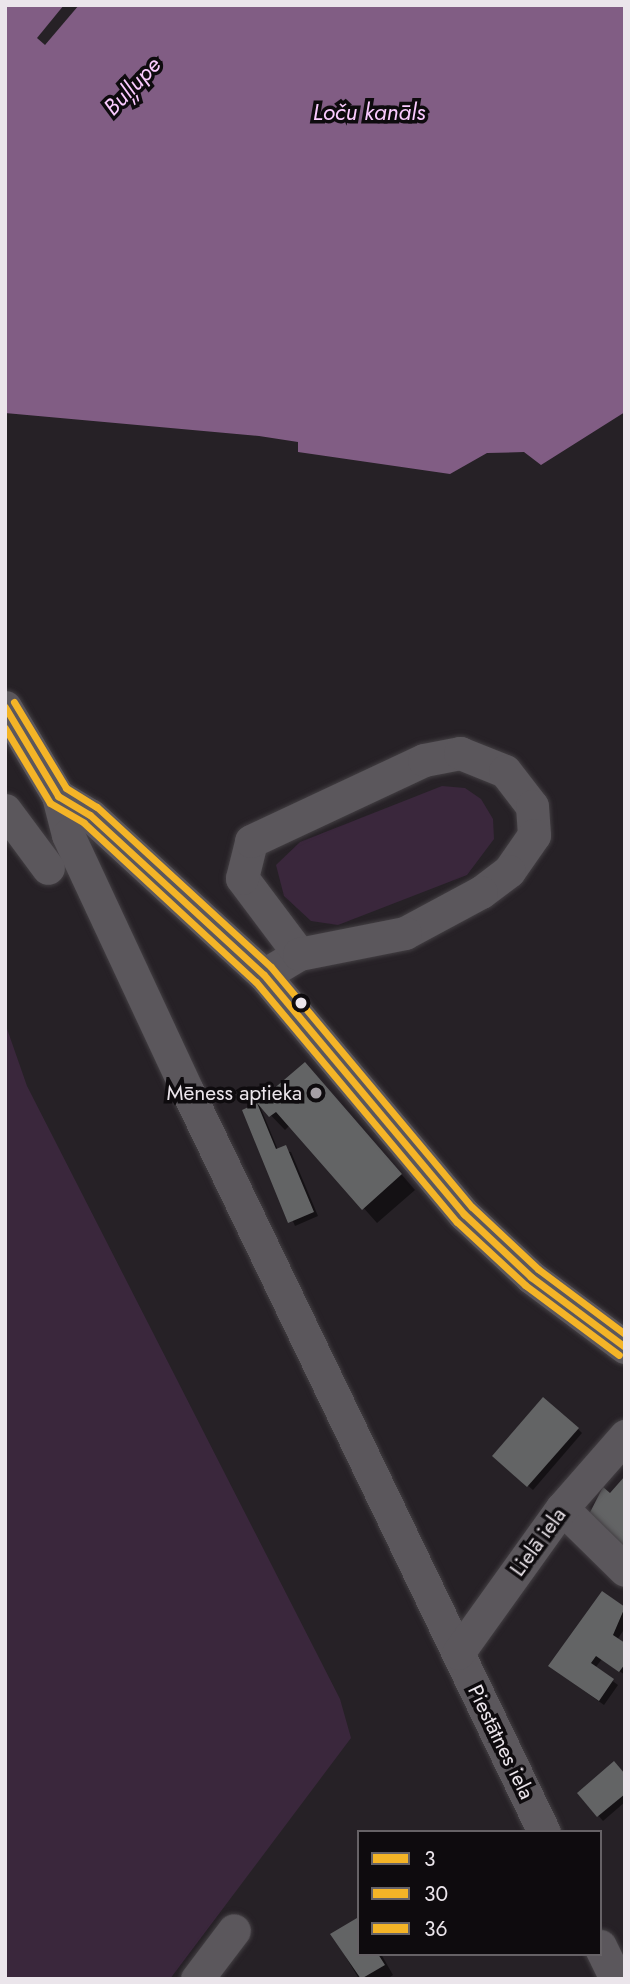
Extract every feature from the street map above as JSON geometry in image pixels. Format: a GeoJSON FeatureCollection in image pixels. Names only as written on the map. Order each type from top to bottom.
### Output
{"type":"FeatureCollection","features":[{"type":"Feature","properties":{"kind":"street"},"geometry":{"type":"LineString","coordinates":[[5,707],[58,796],[90,816],[264,975],[464,1214],[531,1278],[625,1347]]}},
{"type":"Feature","properties":{"kind":"street"},"geometry":{"type":"LineString","coordinates":[[264,975],[299,954],[405,933],[481,892],[509,871],[534,835],[532,806],[505,771],[460,753],[424,760],[251,841],[242,878],[299,954]]}},
{"type":"Feature","properties":{"kind":"street","name":"Piestātnes iela"},"geometry":{"type":"LineString","coordinates":[[58,796],[68,835],[543,1830]]}},
{"type":"Feature","properties":{"kind":"street"},"geometry":{"type":"LineString","coordinates":[[5,810],[48,868]]}},
{"type":"Feature","properties":{"kind":"street","name":"Lielā iela"},"geometry":{"type":"LineString","coordinates":[[458,1653],[562,1508],[625,1436]]}},
{"type":"Feature","properties":{"kind":"street"},"geometry":{"type":"LineString","coordinates":[[562,1508],[625,1570]]}},
{"type":"Feature","properties":{"kind":"street"},"geometry":{"type":"LineString","coordinates":[[197,1979],[234,1930]]}},
{"type":"Feature","properties":{"kind":"street"},"geometry":{"type":"LineString","coordinates":[[602,1951],[616,1979]]}},
{"type":"Feature","properties":{"kind":"shaded area"},"geometry":{"type":"Polygon","coordinates":[[[442,786],[465,788],[481,799],[493,819],[494,839],[467,875],[338,925],[311,921],[284,896],[276,865],[300,842],[442,786]]]}},
{"type":"Feature","properties":{"kind":"shaded area"},"geometry":{"type":"Polygon","coordinates":[[[5,1023],[27,1086],[340,1699],[351,1738],[170,1979],[5,1979],[5,1023]]]}},
{"type":"Feature","properties":{"kind":"water"},"geometry":{"type":"Polygon","coordinates":[[[5,5],[625,5],[625,412],[541,465],[524,452],[487,453],[450,474],[298,452],[298,442],[259,436],[5,413],[5,5]]]}},
{"type":"Feature","properties":{"kind":"pier"},"geometry":{"type":"Polygon","coordinates":[[[64,5],[79,5],[45,45],[37,38],[64,5]]]}},
{"type":"Feature","properties":{"kind":"building"},"geometry":{"type":"Polygon","coordinates":[[[305,1062],[402,1174],[362,1210],[276,1112],[269,1117],[257,1103],[305,1062]]]}},
{"type":"Feature","properties":{"kind":"building"},"geometry":{"type":"Polygon","coordinates":[[[257,1103],[276,1149],[286,1145],[314,1212],[288,1223],[242,1110],[257,1103]]]}},
{"type":"Feature","properties":{"kind":"building"},"geometry":{"type":"Polygon","coordinates":[[[543,1397],[579,1428],[527,1487],[492,1456],[543,1397]]]}},
{"type":"Feature","properties":{"kind":"building"},"geometry":{"type":"Polygon","coordinates":[[[625,1476],[625,1557],[584,1524],[603,1487],[610,1493],[625,1476]]]}},
{"type":"Feature","properties":{"kind":"building"},"geometry":{"type":"Polygon","coordinates":[[[602,1591],[625,1607],[613,1635],[625,1643],[625,1664],[619,1672],[596,1656],[591,1663],[614,1679],[599,1701],[548,1666],[602,1591]]]}},
{"type":"Feature","properties":{"kind":"building"},"geometry":{"type":"Polygon","coordinates":[[[614,1761],[625,1774],[625,1794],[597,1817],[577,1793],[614,1761]]]}},
{"type":"Feature","properties":{"kind":"building"},"geometry":{"type":"Polygon","coordinates":[[[357,1918],[357,1956],[379,1956],[385,1965],[361,1979],[330,1934],[357,1918]]]}},
{"type":"Feature","properties":{"kind":"transit line","name":"36"},"geometry":{"type":"LineString","coordinates":[[14,702],[66,788],[97,807],[271,967],[472,1207],[538,1269],[625,1334]]}},
{"type":"Feature","properties":{"kind":"transit line","name":"3"},"geometry":{"type":"LineString","coordinates":[[5,707],[58,796],[90,815],[264,975],[464,1214],[531,1277],[625,1347]]}},
{"type":"Feature","properties":{"kind":"transit line","name":"30"},"geometry":{"type":"LineString","coordinates":[[5,728],[50,803],[84,823],[256,982],[457,1222],[525,1285],[619,1355]]}},
{"type":"Feature","properties":{"kind":"place","name":"Mēness aptieka"},"geometry":{"type":"Point","coordinates":[316,1093]}},
{"type":"Feature","properties":{"kind":"water label","name":"Buļļupe"},"geometry":{"type":"Point","coordinates":[132,86]}},
{"type":"Feature","properties":{"kind":"water label","name":"Loču kanāls"},"geometry":{"type":"Point","coordinates":[369,112]}}]}
